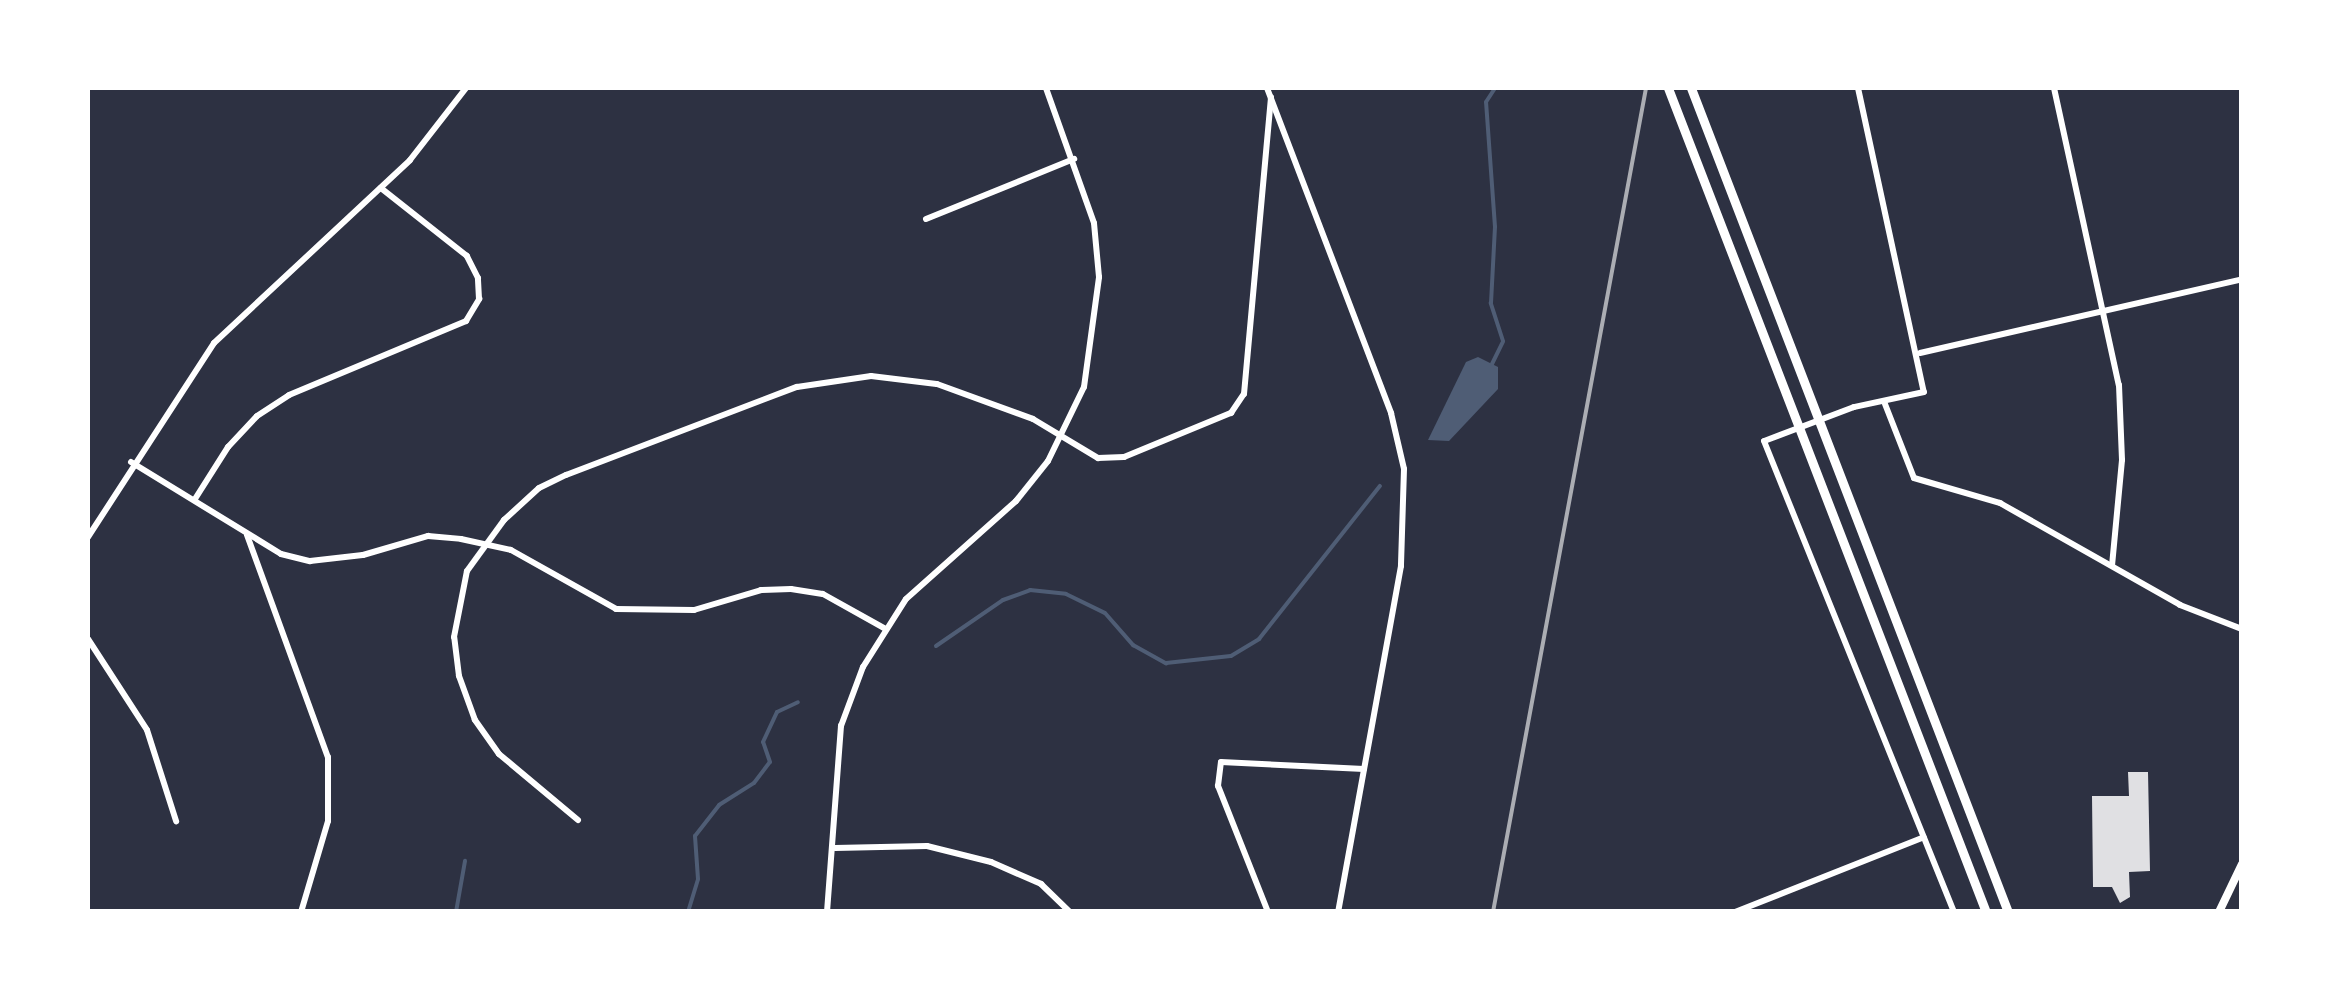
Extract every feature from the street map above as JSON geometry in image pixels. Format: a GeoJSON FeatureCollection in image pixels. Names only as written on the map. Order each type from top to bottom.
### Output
{"type":"FeatureCollection","features":[{"type":"Feature","properties":{"kind":"main road"},"geometry":{"type":"LineString","coordinates":[[1668,88],[1986,912]]}},
{"type":"Feature","properties":{"kind":"main road"},"geometry":{"type":"LineString","coordinates":[[1692,88],[2008,912]]}},
{"type":"Feature","properties":{"kind":"street"},"geometry":{"type":"LineString","coordinates":[[88,537],[131,462],[214,343],[381,188],[466,88]]}},
{"type":"Feature","properties":{"kind":"street"},"geometry":{"type":"LineString","coordinates":[[827,912],[835,848],[832,792],[840,726],[884,628],[929,577],[1016,501],[1060,435],[1084,387],[1100,277],[1094,223],[1046,88]]}},
{"type":"Feature","properties":{"kind":"street"},"geometry":{"type":"LineString","coordinates":[[1267,88],[1392,412],[1404,469],[1401,566],[1338,912]]}},
{"type":"Feature","properties":{"kind":"street"},"geometry":{"type":"LineString","coordinates":[[1858,88],[1920,353],[1924,392],[1820,418],[1764,440],[1954,912]]}},
{"type":"Feature","properties":{"kind":"street"},"geometry":{"type":"LineString","coordinates":[[2054,88],[2119,385],[2122,460],[2112,565]]}},
{"type":"Feature","properties":{"kind":"street"},"geometry":{"type":"LineString","coordinates":[[578,820],[499,754],[475,720],[459,676],[458,604],[468,570],[486,544],[538,488],[797,387],[872,376],[937,384],[992,401],[1098,458],[1124,457],[1231,413],[1244,394],[1271,98]]}},
{"type":"Feature","properties":{"kind":"street"},"geometry":{"type":"LineString","coordinates":[[926,219],[1074,159]]}},
{"type":"Feature","properties":{"kind":"street"},"geometry":{"type":"LineString","coordinates":[[195,500],[228,447],[257,416],[289,396],[466,321],[479,299],[478,278],[467,256],[381,188]]}},
{"type":"Feature","properties":{"kind":"street"},"geometry":{"type":"LineString","coordinates":[[1920,353],[2242,279]]}},
{"type":"Feature","properties":{"kind":"street"},"geometry":{"type":"LineString","coordinates":[[1885,404],[1914,478],[2000,503],[2180,605],[2242,629]]}},
{"type":"Feature","properties":{"kind":"street"},"geometry":{"type":"LineString","coordinates":[[131,462],[281,554],[310,560],[364,555],[428,536],[511,550],[616,609],[694,610],[760,590],[791,589],[823,594],[884,628]]}},
{"type":"Feature","properties":{"kind":"street"},"geometry":{"type":"LineString","coordinates":[[246,534],[328,757],[328,822],[300,912]]}},
{"type":"Feature","properties":{"kind":"street"},"geometry":{"type":"LineString","coordinates":[[88,638],[147,730],[176,821]]}},
{"type":"Feature","properties":{"kind":"street"},"geometry":{"type":"LineString","coordinates":[[1268,912],[1218,786],[1220,762],[1364,769]]}},
{"type":"Feature","properties":{"kind":"street"},"geometry":{"type":"LineString","coordinates":[[1735,912],[1924,837]]}},
{"type":"Feature","properties":{"kind":"street"},"geometry":{"type":"LineString","coordinates":[[835,848],[927,846],[991,862],[1041,884],[1070,912]]}},
{"type":"Feature","properties":{"kind":"street"},"geometry":{"type":"LineString","coordinates":[[2219,912],[2242,864]]}},
{"type":"Feature","properties":{"kind":"water"},"geometry":{"type":"Polygon","coordinates":[[[1478,357],[1498,367],[1498,389],[1449,441],[1428,440],[1466,362],[1478,357]]]}},
{"type":"Feature","properties":{"kind":"building"},"geometry":{"type":"Polygon","coordinates":[[[2128,772],[2148,772],[2150,871],[2129,872],[2130,897],[2120,903],[2112,887],[2093,887],[2092,796],[2129,796],[2128,772]]]}},
{"type":"Feature","properties":{"kind":"waterway"},"geometry":{"type":"LineString","coordinates":[[1492,364],[1503,341],[1491,303],[1495,227],[1486,102],[1495,88]]}},
{"type":"Feature","properties":{"kind":"waterway"},"geometry":{"type":"LineString","coordinates":[[936,646],[1003,600],[1030,590],[1066,594],[1105,613],[1133,645],[1166,663],[1231,656],[1259,639],[1380,486]]}},
{"type":"Feature","properties":{"kind":"waterway"},"geometry":{"type":"LineString","coordinates":[[688,912],[698,879],[695,836],[719,805],[754,783],[770,762],[763,742],[777,712],[798,702]]}},
{"type":"Feature","properties":{"kind":"waterway"},"geometry":{"type":"LineString","coordinates":[[456,912],[465,861]]}},
{"type":"Feature","properties":{"kind":"railway"},"geometry":{"type":"LineString","coordinates":[[1493,912],[1646,88]]}}]}
